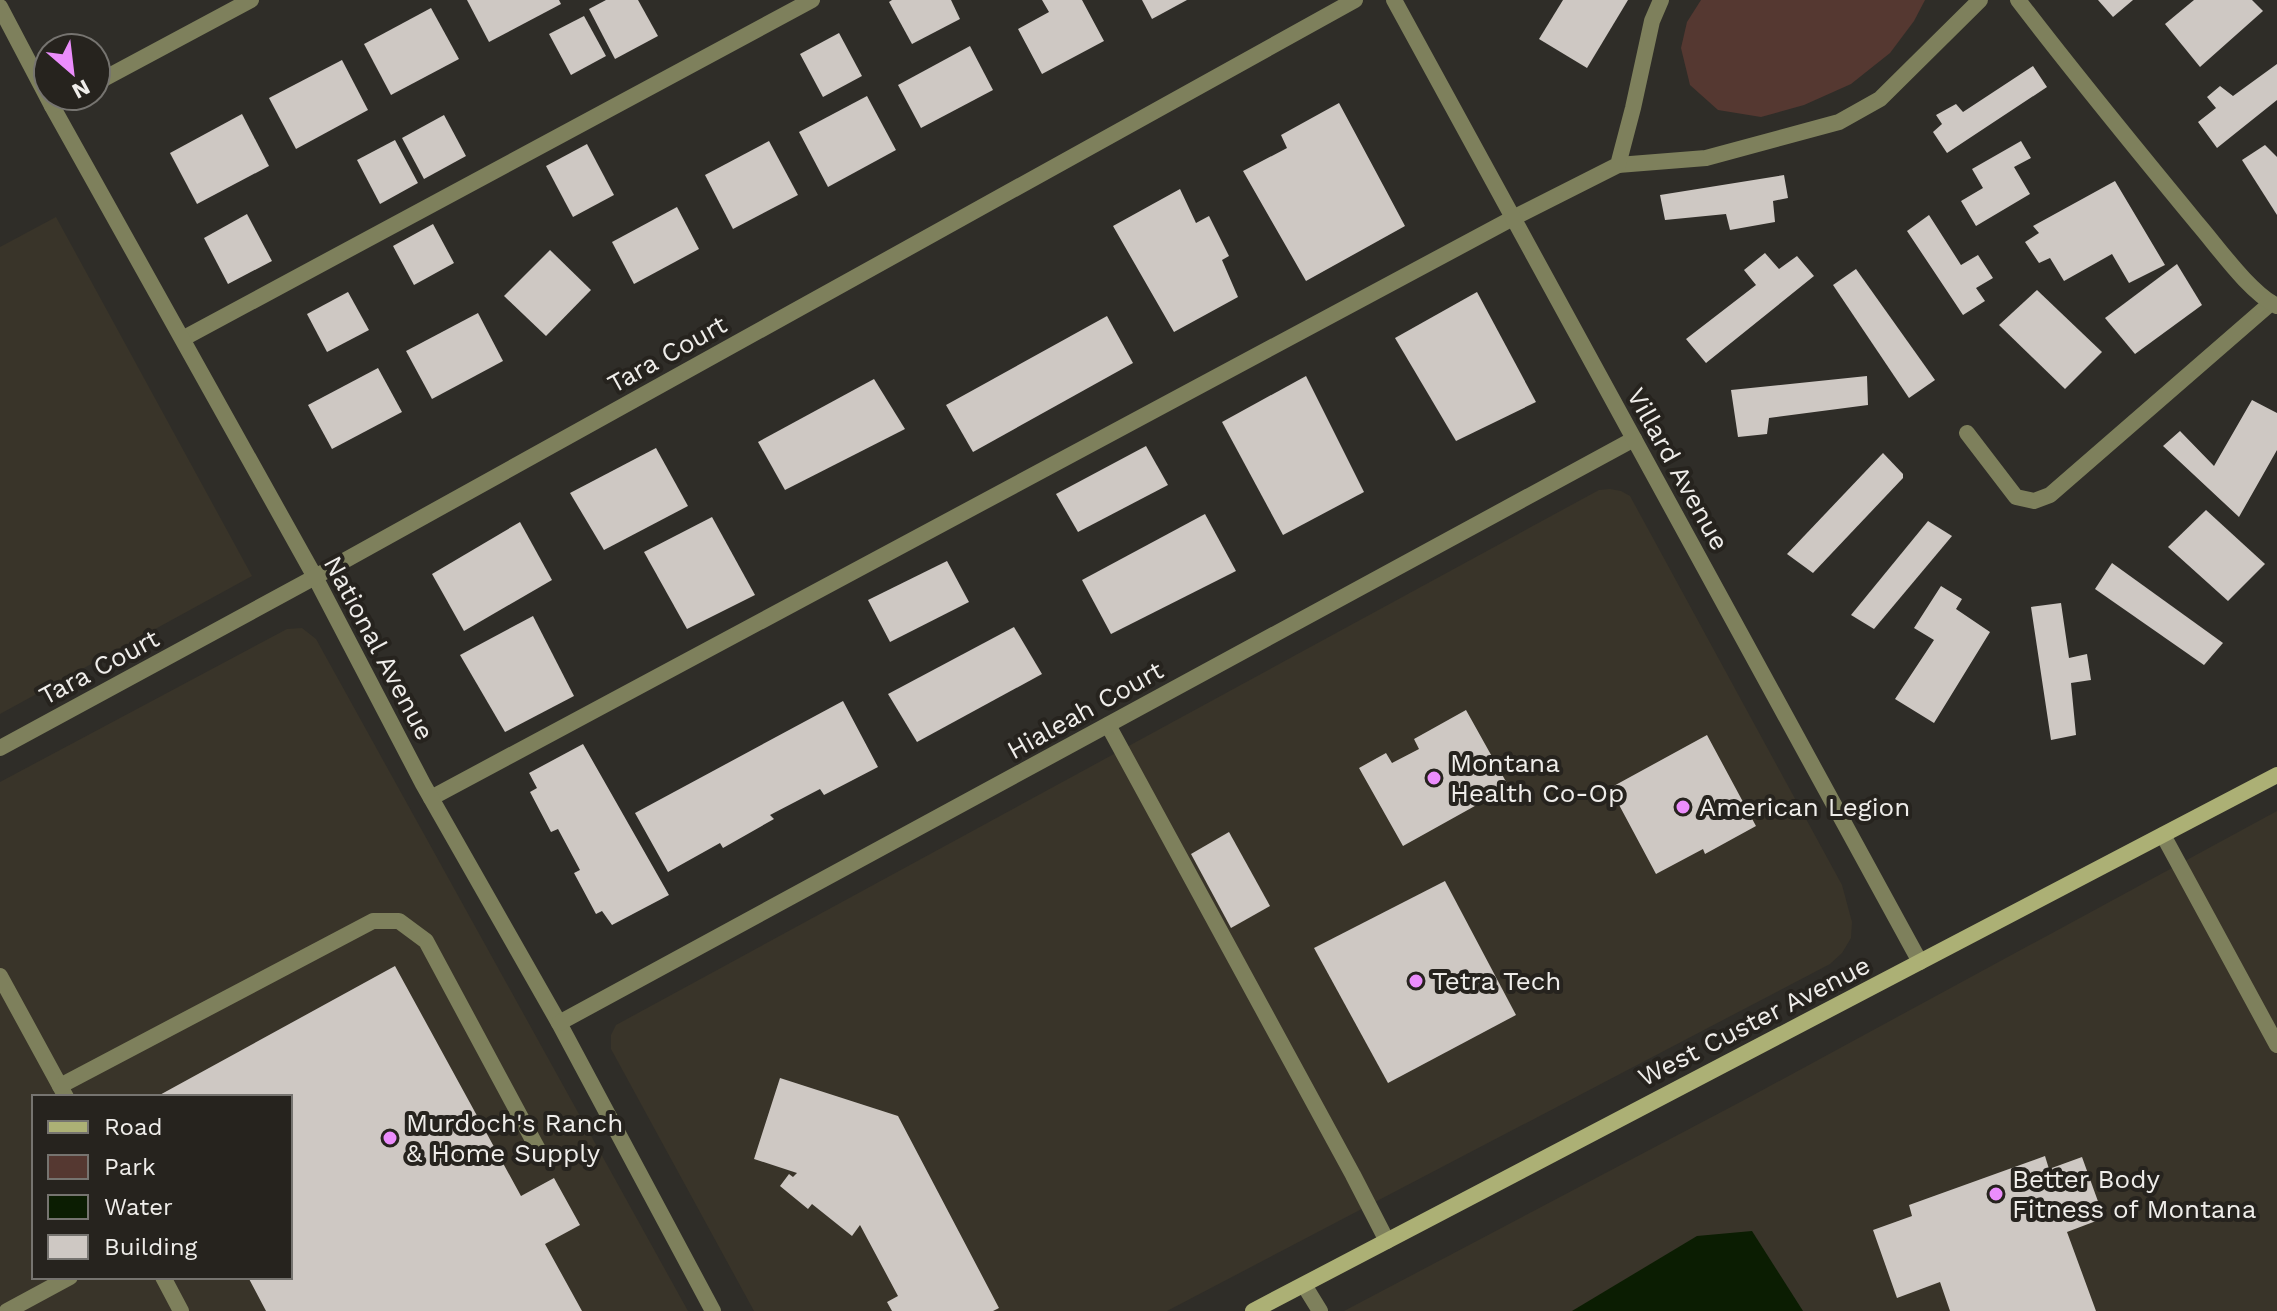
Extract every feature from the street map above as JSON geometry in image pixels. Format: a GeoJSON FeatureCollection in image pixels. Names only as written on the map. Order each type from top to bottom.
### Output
{"type":"FeatureCollection","features":[{"type":"Feature","properties":{"kind":"main road","name":"West Custer Avenue"},"geometry":{"type":"LineString","coordinates":[[1253,1311],[2277,775]]}},
{"type":"Feature","properties":{"kind":"street"},"geometry":{"type":"LineString","coordinates":[[112,74],[251,0]]}},
{"type":"Feature","properties":{"kind":"street"},"geometry":{"type":"LineString","coordinates":[[184,338],[812,0]]}},
{"type":"Feature","properties":{"kind":"street","name":"Tara Court"},"geometry":{"type":"LineString","coordinates":[[0,748],[315,577],[1355,0]]}},
{"type":"Feature","properties":{"kind":"street","name":"Villard Avenue"},"geometry":{"type":"LineString","coordinates":[[1394,0],[1920,962]]}},
{"type":"Feature","properties":{"kind":"street"},"geometry":{"type":"LineString","coordinates":[[1618,165],[1652,21],[1661,0]]}},
{"type":"Feature","properties":{"kind":"street"},"geometry":{"type":"LineString","coordinates":[[431,798],[1513,218],[1618,165],[1706,158],[1839,122],[1880,99],[1980,0]]}},
{"type":"Feature","properties":{"kind":"street"},"geometry":{"type":"LineString","coordinates":[[1967,433],[2016,497],[2034,501],[2050,495],[2274,305],[2253,288],[2107,115],[2018,0]]}},
{"type":"Feature","properties":{"kind":"street","name":"National Avenue"},"geometry":{"type":"LineString","coordinates":[[0,7],[32,68]]}},
{"type":"Feature","properties":{"kind":"street","name":"National Avenue"},"geometry":{"type":"LineString","coordinates":[[55,112],[184,338],[431,798],[559,1023],[713,1311]]}},
{"type":"Feature","properties":{"kind":"street","name":"Hialeah Court"},"geometry":{"type":"LineString","coordinates":[[559,1023],[1634,439]]}},
{"type":"Feature","properties":{"kind":"street"},"geometry":{"type":"LineString","coordinates":[[1108,725],[1387,1241]]}},
{"type":"Feature","properties":{"kind":"street"},"geometry":{"type":"LineString","coordinates":[[2163,835],[2277,1045]]}},
{"type":"Feature","properties":{"kind":"street"},"geometry":{"type":"LineString","coordinates":[[0,976],[63,1091],[373,921],[399,921],[426,941],[541,1155]]}},
{"type":"Feature","properties":{"kind":"street"},"geometry":{"type":"LineString","coordinates":[[7,1311],[66,1279]]}},
{"type":"Feature","properties":{"kind":"street"},"geometry":{"type":"LineString","coordinates":[[164,1279],[181,1311]]}},
{"type":"Feature","properties":{"kind":"street"},"geometry":{"type":"LineString","coordinates":[[1304,1285],[1320,1311]]}},
{"type":"Feature","properties":{"kind":"shaded area"},"geometry":{"type":"Polygon","coordinates":[[[56,217],[252,576],[0,714],[0,247],[56,217]]]}},
{"type":"Feature","properties":{"kind":"shaded area"},"geometry":{"type":"Polygon","coordinates":[[[1610,489],[1630,496],[1842,885],[1852,922],[1851,938],[1842,953],[1830,964],[1167,1311],[754,1311],[611,1049],[611,1035],[616,1025],[1599,490],[1610,489]]]}},
{"type":"Feature","properties":{"kind":"shaded area"},"geometry":{"type":"Polygon","coordinates":[[[302,628],[316,639],[688,1311],[0,1311],[0,782],[287,629],[302,628]]]}},
{"type":"Feature","properties":{"kind":"shaded area"},"geometry":{"type":"Polygon","coordinates":[[[2277,811],[2277,1311],[1344,1311],[1746,1099],[2277,811]]]}},
{"type":"Feature","properties":{"kind":"green space"},"geometry":{"type":"Polygon","coordinates":[[[1701,0],[1925,0],[1890,53],[1851,84],[1804,105],[1761,117],[1718,110],[1690,85],[1681,48],[1687,22],[1701,0]]]}},
{"type":"Feature","properties":{"kind":"water"},"geometry":{"type":"Polygon","coordinates":[[[1752,1231],[1803,1311],[1572,1311],[1697,1236],[1752,1231]]]}},
{"type":"Feature","properties":{"kind":"building"},"geometry":{"type":"Polygon","coordinates":[[[467,0],[559,0],[561,4],[489,42],[467,0]]]}},
{"type":"Feature","properties":{"kind":"building"},"geometry":{"type":"Polygon","coordinates":[[[606,0],[638,0],[658,36],[615,59],[589,9],[606,0]]]}},
{"type":"Feature","properties":{"kind":"building"},"geometry":{"type":"Polygon","coordinates":[[[951,0],[960,19],[912,44],[889,2],[951,0]]]}},
{"type":"Feature","properties":{"kind":"building"},"geometry":{"type":"Polygon","coordinates":[[[1042,0],[1082,0],[1104,41],[1042,74],[1018,29],[1049,12],[1042,0]]]}},
{"type":"Feature","properties":{"kind":"building"},"geometry":{"type":"Polygon","coordinates":[[[1142,0],[1187,0],[1152,19],[1142,0]]]}},
{"type":"Feature","properties":{"kind":"building"},"geometry":{"type":"Polygon","coordinates":[[[1563,0],[1628,0],[1587,68],[1539,39],[1563,0]]]}},
{"type":"Feature","properties":{"kind":"building"},"geometry":{"type":"Polygon","coordinates":[[[2098,0],[2133,0],[2113,17],[2098,0]]]}},
{"type":"Feature","properties":{"kind":"building"},"geometry":{"type":"Polygon","coordinates":[[[2194,0],[2252,0],[2263,11],[2200,67],[2165,24],[2194,0]]]}},
{"type":"Feature","properties":{"kind":"building"},"geometry":{"type":"Polygon","coordinates":[[[431,8],[459,59],[391,95],[364,44],[431,8]]]}},
{"type":"Feature","properties":{"kind":"building"},"geometry":{"type":"Polygon","coordinates":[[[584,16],[606,56],[571,75],[549,34],[584,16]]]}},
{"type":"Feature","properties":{"kind":"building"},"geometry":{"type":"Polygon","coordinates":[[[839,33],[862,76],[823,97],[800,54],[839,33]]]}},
{"type":"Feature","properties":{"kind":"building"},"geometry":{"type":"Polygon","coordinates":[[[970,46],[993,90],[921,128],[898,85],[970,46]]]}},
{"type":"Feature","properties":{"kind":"building"},"geometry":{"type":"Polygon","coordinates":[[[342,60],[368,110],[296,149],[269,98],[342,60]]]}},
{"type":"Feature","properties":{"kind":"building"},"geometry":{"type":"Polygon","coordinates":[[[2277,64],[2277,100],[2217,148],[2198,122],[2216,108],[2207,97],[2220,86],[2233,96],[2277,64]]]}},
{"type":"Feature","properties":{"kind":"building"},"geometry":{"type":"Polygon","coordinates":[[[2033,66],[2047,87],[1947,153],[1933,132],[1942,124],[1936,115],[1956,104],[1963,112],[2033,66]]]}},
{"type":"Feature","properties":{"kind":"building"},"geometry":{"type":"Polygon","coordinates":[[[867,96],[896,150],[828,187],[799,132],[867,96]]]}},
{"type":"Feature","properties":{"kind":"building"},"geometry":{"type":"Polygon","coordinates":[[[1339,103],[1405,226],[1306,281],[1243,171],[1287,148],[1281,135],[1339,103]]]}},
{"type":"Feature","properties":{"kind":"building"},"geometry":{"type":"Polygon","coordinates":[[[242,114],[269,166],[197,204],[170,153],[242,114]]]}},
{"type":"Feature","properties":{"kind":"building"},"geometry":{"type":"Polygon","coordinates":[[[444,115],[466,156],[424,179],[402,138],[444,115]]]}},
{"type":"Feature","properties":{"kind":"building"},"geometry":{"type":"Polygon","coordinates":[[[395,140],[418,183],[380,204],[357,160],[395,140]]]}},
{"type":"Feature","properties":{"kind":"building"},"geometry":{"type":"Polygon","coordinates":[[[769,141],[798,195],[733,229],[705,175],[769,141]]]}},
{"type":"Feature","properties":{"kind":"building"},"geometry":{"type":"Polygon","coordinates":[[[2021,141],[2031,158],[2014,167],[2030,194],[1976,226],[1961,201],[1983,188],[1972,169],[2021,141]]]}},
{"type":"Feature","properties":{"kind":"building"},"geometry":{"type":"Polygon","coordinates":[[[587,144],[614,195],[573,217],[546,166],[587,144]]]}},
{"type":"Feature","properties":{"kind":"building"},"geometry":{"type":"Polygon","coordinates":[[[2265,145],[2277,157],[2277,215],[2242,160],[2265,145]]]}},
{"type":"Feature","properties":{"kind":"building"},"geometry":{"type":"Polygon","coordinates":[[[1784,175],[1788,198],[1773,201],[1775,222],[1730,230],[1726,214],[1665,220],[1660,195],[1784,175]]]}},
{"type":"Feature","properties":{"kind":"building"},"geometry":{"type":"Polygon","coordinates":[[[2115,181],[2165,265],[2129,283],[2112,254],[2064,281],[2050,258],[2039,263],[2025,242],[2039,233],[2033,226],[2115,181]]]}},
{"type":"Feature","properties":{"kind":"building"},"geometry":{"type":"Polygon","coordinates":[[[1180,189],[1196,223],[1209,216],[1229,256],[1222,260],[1238,297],[1174,332],[1113,226],[1180,189]]]}},
{"type":"Feature","properties":{"kind":"building"},"geometry":{"type":"Polygon","coordinates":[[[677,207],[699,249],[634,284],[612,242],[677,207]]]}},
{"type":"Feature","properties":{"kind":"building"},"geometry":{"type":"Polygon","coordinates":[[[247,214],[272,261],[228,284],[204,238],[247,214]]]}},
{"type":"Feature","properties":{"kind":"building"},"geometry":{"type":"Polygon","coordinates":[[[1929,215],[1961,265],[1978,255],[1993,278],[1976,288],[1985,301],[1963,315],[1907,231],[1929,215]]]}},
{"type":"Feature","properties":{"kind":"building"},"geometry":{"type":"Polygon","coordinates":[[[433,224],[454,263],[414,285],[393,246],[433,224]]]}},
{"type":"Feature","properties":{"kind":"building"},"geometry":{"type":"Polygon","coordinates":[[[550,250],[591,290],[546,336],[504,296],[550,250]]]}},
{"type":"Feature","properties":{"kind":"building"},"geometry":{"type":"Polygon","coordinates":[[[1765,253],[1779,269],[1797,256],[1814,276],[1706,363],[1686,339],[1756,285],[1744,270],[1765,253]]]}},
{"type":"Feature","properties":{"kind":"building"},"geometry":{"type":"Polygon","coordinates":[[[2177,264],[2202,305],[2135,354],[2105,318],[2177,264]]]}},
{"type":"Feature","properties":{"kind":"building"},"geometry":{"type":"Polygon","coordinates":[[[1856,269],[1935,380],[1909,398],[1833,285],[1856,269]]]}},
{"type":"Feature","properties":{"kind":"building"},"geometry":{"type":"Polygon","coordinates":[[[2037,290],[2102,352],[2065,389],[1999,325],[2037,290]]]}},
{"type":"Feature","properties":{"kind":"building"},"geometry":{"type":"Polygon","coordinates":[[[348,292],[369,330],[327,352],[307,314],[348,292]]]}},
{"type":"Feature","properties":{"kind":"building"},"geometry":{"type":"Polygon","coordinates":[[[1477,292],[1536,402],[1456,441],[1395,338],[1477,292]]]}},
{"type":"Feature","properties":{"kind":"building"},"geometry":{"type":"Polygon","coordinates":[[[478,313],[503,361],[432,399],[406,351],[478,313]]]}},
{"type":"Feature","properties":{"kind":"building"},"geometry":{"type":"Polygon","coordinates":[[[1107,316],[1133,363],[973,452],[946,405],[1107,316]]]}},
{"type":"Feature","properties":{"kind":"building"},"geometry":{"type":"Polygon","coordinates":[[[378,368],[402,412],[332,449],[308,405],[378,368]]]}},
{"type":"Feature","properties":{"kind":"building"},"geometry":{"type":"Polygon","coordinates":[[[1306,376],[1364,492],[1283,535],[1222,422],[1306,376]]]}},
{"type":"Feature","properties":{"kind":"building"},"geometry":{"type":"Polygon","coordinates":[[[1867,376],[1868,405],[1769,418],[1767,434],[1738,437],[1731,390],[1867,376]]]}},
{"type":"Feature","properties":{"kind":"building"},"geometry":{"type":"Polygon","coordinates":[[[874,379],[905,429],[785,490],[758,442],[874,379]]]}},
{"type":"Feature","properties":{"kind":"building"},"geometry":{"type":"Polygon","coordinates":[[[2252,400],[2277,413],[2277,450],[2239,517],[2163,446],[2180,431],[2214,466],[2252,400]]]}},
{"type":"Feature","properties":{"kind":"building"},"geometry":{"type":"Polygon","coordinates":[[[1146,446],[1168,485],[1078,532],[1056,494],[1146,446]]]}},
{"type":"Feature","properties":{"kind":"building"},"geometry":{"type":"Polygon","coordinates":[[[656,448],[688,506],[604,550],[570,493],[656,448]]]}},
{"type":"Feature","properties":{"kind":"building"},"geometry":{"type":"Polygon","coordinates":[[[1883,453],[1903,474],[1903,478],[1813,573],[1787,554],[1883,453]]]}},
{"type":"Feature","properties":{"kind":"building"},"geometry":{"type":"Polygon","coordinates":[[[2206,510],[2265,564],[2228,601],[2168,547],[2206,510]]]}},
{"type":"Feature","properties":{"kind":"building"},"geometry":{"type":"Polygon","coordinates":[[[1205,514],[1236,571],[1111,634],[1082,580],[1205,514]]]}},
{"type":"Feature","properties":{"kind":"building"},"geometry":{"type":"Polygon","coordinates":[[[712,517],[755,595],[687,629],[644,552],[712,517]]]}},
{"type":"Feature","properties":{"kind":"building"},"geometry":{"type":"Polygon","coordinates":[[[1928,521],[1952,536],[1874,629],[1851,615],[1928,521]]]}},
{"type":"Feature","properties":{"kind":"building"},"geometry":{"type":"Polygon","coordinates":[[[520,522],[552,580],[464,631],[432,574],[520,522]]]}},
{"type":"Feature","properties":{"kind":"building"},"geometry":{"type":"Polygon","coordinates":[[[947,561],[969,602],[890,642],[868,600],[947,561]]]}},
{"type":"Feature","properties":{"kind":"building"},"geometry":{"type":"Polygon","coordinates":[[[2112,563],[2223,643],[2204,665],[2095,589],[2112,563]]]}},
{"type":"Feature","properties":{"kind":"building"},"geometry":{"type":"Polygon","coordinates":[[[1941,586],[1962,599],[1956,609],[1990,632],[1934,723],[1895,699],[1934,640],[1914,628],[1941,586]]]}},
{"type":"Feature","properties":{"kind":"building"},"geometry":{"type":"Polygon","coordinates":[[[2061,603],[2069,658],[2087,654],[2091,680],[2071,683],[2076,735],[2051,740],[2031,607],[2061,603]]]}},
{"type":"Feature","properties":{"kind":"building"},"geometry":{"type":"Polygon","coordinates":[[[533,616],[574,696],[505,732],[460,655],[533,616]]]}},
{"type":"Feature","properties":{"kind":"building"},"geometry":{"type":"Polygon","coordinates":[[[1014,627],[1042,674],[917,742],[888,694],[1014,627]]]}},
{"type":"Feature","properties":{"kind":"building"},"geometry":{"type":"Polygon","coordinates":[[[843,701],[878,767],[824,795],[820,789],[770,815],[774,819],[723,848],[720,843],[668,872],[635,813],[843,701]]]}},
{"type":"Feature","properties":{"kind":"building","name":"Montana Health Co-Op"},"geometry":{"type":"Polygon","coordinates":[[[1466,710],[1509,787],[1403,846],[1359,768],[1386,753],[1392,763],[1419,749],[1414,739],[1466,710]]]}},
{"type":"Feature","properties":{"kind":"building","name":"American Legion"},"geometry":{"type":"Polygon","coordinates":[[[1707,735],[1756,826],[1705,854],[1703,849],[1656,874],[1610,788],[1707,735]]]}},
{"type":"Feature","properties":{"kind":"building"},"geometry":{"type":"Polygon","coordinates":[[[583,744],[669,895],[612,925],[602,911],[596,914],[574,873],[580,870],[558,829],[551,832],[530,792],[537,788],[529,773],[583,744]]]}},
{"type":"Feature","properties":{"kind":"building"},"geometry":{"type":"Polygon","coordinates":[[[1229,832],[1270,906],[1231,928],[1191,854],[1229,832]]]}},
{"type":"Feature","properties":{"kind":"building","name":"Tetra Tech"},"geometry":{"type":"Polygon","coordinates":[[[1445,881],[1516,1015],[1388,1083],[1314,948],[1445,881]]]}},
{"type":"Feature","properties":{"kind":"building","name":"Murdoch's Ranch & Home Supply"},"geometry":{"type":"Polygon","coordinates":[[[395,966],[521,1196],[554,1178],[580,1225],[545,1244],[582,1311],[266,1311],[249,1279],[292,1279],[292,1095],[160,1095],[395,966]]]}},
{"type":"Feature","properties":{"kind":"building"},"geometry":{"type":"Polygon","coordinates":[[[780,1078],[898,1116],[999,1308],[993,1311],[892,1311],[887,1302],[898,1296],[860,1225],[852,1236],[812,1204],[808,1209],[780,1186],[789,1174],[793,1177],[797,1173],[754,1159],[780,1078]]]}},
{"type":"Feature","properties":{"kind":"building"},"geometry":{"type":"Polygon","coordinates":[[[2045,1156],[2049,1169],[2082,1157],[2104,1218],[2067,1232],[2096,1311],[1950,1311],[1940,1282],[1897,1298],[1873,1230],[1912,1216],[1909,1205],[2045,1156]]]}},
{"type":"Feature","properties":{"kind":"place","name":"Montana Health Co-Op"},"geometry":{"type":"Point","coordinates":[1434,778]}},
{"type":"Feature","properties":{"kind":"place","name":"American Legion"},"geometry":{"type":"Point","coordinates":[1683,807]}},
{"type":"Feature","properties":{"kind":"place","name":"Tetra Tech"},"geometry":{"type":"Point","coordinates":[1416,981]}},
{"type":"Feature","properties":{"kind":"place","name":"Murdoch's Ranch & Home Supply"},"geometry":{"type":"Point","coordinates":[390,1138]}},
{"type":"Feature","properties":{"kind":"place","name":"Better Body Fitness of Montana"},"geometry":{"type":"Point","coordinates":[1996,1194]}}]}
